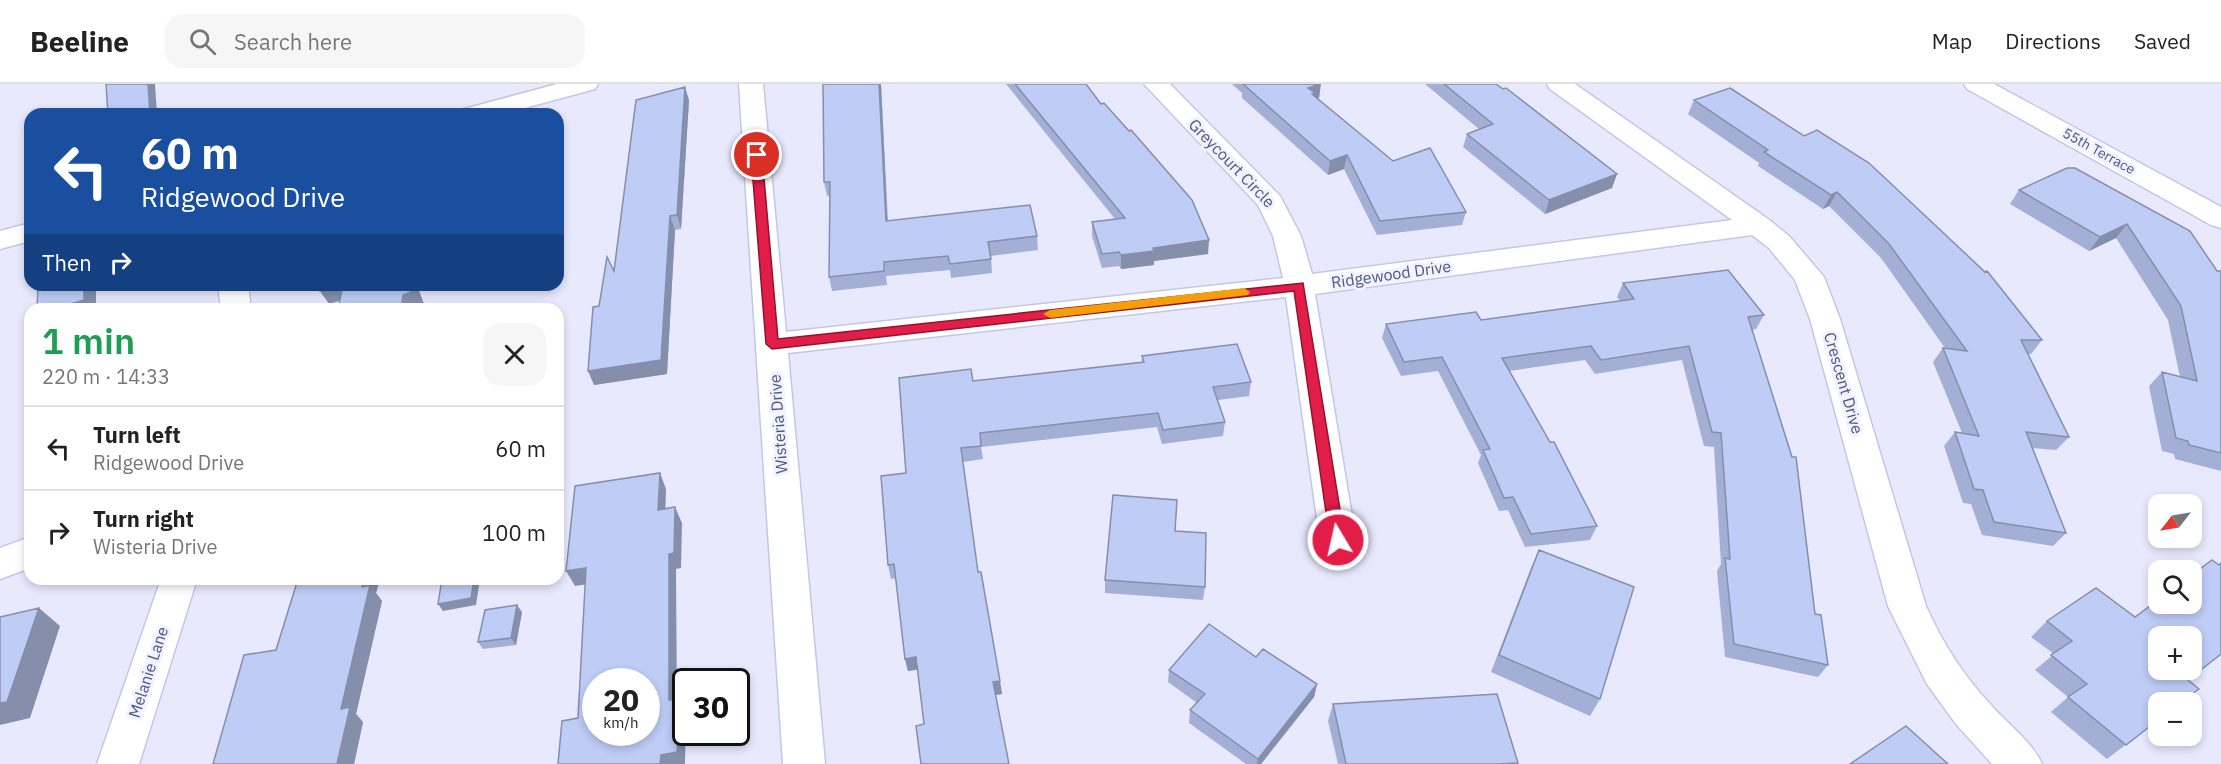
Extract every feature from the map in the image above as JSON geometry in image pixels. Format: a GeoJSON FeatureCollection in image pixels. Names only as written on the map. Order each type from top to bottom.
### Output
{"type":"FeatureCollection","features":[{"type":"Feature","properties":{"kind":"street"},"geometry":{"type":"LineString","coordinates":[[496,108],[586,84]]}},
{"type":"Feature","properties":{"kind":"street","name":"Wisteria Drive"},"geometry":{"type":"LineString","coordinates":[[751,84],[804,764]]}},
{"type":"Feature","properties":{"kind":"street","name":"Greycourt Circle"},"geometry":{"type":"LineString","coordinates":[[1156,84],[1275,206],[1292,248],[1338,540]]}},
{"type":"Feature","properties":{"kind":"street","name":"Crescent Drive"},"geometry":{"type":"LineString","coordinates":[[1559,84],[1758,225],[1794,259],[1809,277],[1825,319],[1907,606],[1917,630],[1946,681],[2004,749],[2021,764]]}},
{"type":"Feature","properties":{"kind":"street","name":"55th Terrace"},"geometry":{"type":"LineString","coordinates":[[1976,84],[2221,219]]}},
{"type":"Feature","properties":{"kind":"street","name":"Ridgewood Drive"},"geometry":{"type":"LineString","coordinates":[[772,344],[1299,286],[1758,225]]}},
{"type":"Feature","properties":{"kind":"street"},"geometry":{"type":"LineString","coordinates":[[0,240],[24,234]]}},
{"type":"Feature","properties":{"kind":"street"},"geometry":{"type":"LineString","coordinates":[[0,564],[24,554]]}},
{"type":"Feature","properties":{"kind":"street","name":"Melanie Lane"},"geometry":{"type":"LineString","coordinates":[[118,764],[176,585]]}},
{"type":"Feature","properties":{"kind":"building"},"geometry":{"type":"Polygon","coordinates":[[[106,84],[148,84],[150,108],[108,108],[106,84]]]}},
{"type":"Feature","properties":{"kind":"building"},"geometry":{"type":"Polygon","coordinates":[[[823,84],[879,84],[886,221],[1030,205],[1037,236],[988,242],[991,259],[950,264],[948,256],[884,262],[884,271],[829,277],[830,182],[824,182],[823,84]]]}},
{"type":"Feature","properties":{"kind":"building"},"geometry":{"type":"Polygon","coordinates":[[[1015,84],[1086,84],[1101,104],[1104,103],[1129,131],[1131,130],[1192,200],[1209,240],[1153,248],[1154,251],[1121,255],[1119,252],[1102,254],[1092,222],[1125,218],[1015,84]]]}},
{"type":"Feature","properties":{"kind":"building"},"geometry":{"type":"Polygon","coordinates":[[[1243,84],[1320,84],[1308,88],[1315,93],[1312,94],[1393,161],[1430,148],[1466,212],[1380,221],[1347,155],[1330,161],[1243,84]]]}},
{"type":"Feature","properties":{"kind":"building"},"geometry":{"type":"Polygon","coordinates":[[[1444,84],[1496,84],[1503,89],[1506,88],[1617,174],[1549,200],[1467,134],[1493,124],[1444,84]]]}},
{"type":"Feature","properties":{"kind":"building"},"geometry":{"type":"Polygon","coordinates":[[[685,87],[677,215],[670,216],[661,360],[588,371],[593,307],[599,306],[607,257],[614,271],[636,100],[685,87]]]}},
{"type":"Feature","properties":{"kind":"building"},"geometry":{"type":"Polygon","coordinates":[[[1730,88],[1804,136],[1817,130],[1869,163],[1985,272],[1987,271],[2042,340],[2021,340],[2069,437],[2026,432],[2066,533],[1994,522],[1983,490],[1974,489],[1955,432],[1979,436],[1943,348],[1967,351],[1889,244],[1837,192],[1831,195],[1764,152],[1768,150],[1694,100],[1730,88]]]}},
{"type":"Feature","properties":{"kind":"building"},"geometry":{"type":"Polygon","coordinates":[[[2067,168],[2075,168],[2190,231],[2217,271],[2221,271],[2221,453],[2189,445],[2188,441],[2176,438],[2162,372],[2197,381],[2181,306],[2127,224],[2100,237],[2019,190],[2067,168]]]}},
{"type":"Feature","properties":{"kind":"building"},"geometry":{"type":"Polygon","coordinates":[[[1728,270],[1764,315],[1748,317],[1792,457],[1796,457],[1815,614],[1821,615],[1828,665],[1734,644],[1725,558],[1730,559],[1721,433],[1712,432],[1689,346],[1601,360],[1591,346],[1502,358],[1550,442],[1554,442],[1597,526],[1531,534],[1513,497],[1504,498],[1483,450],[1490,449],[1442,357],[1404,362],[1386,324],[1476,312],[1481,320],[1634,299],[1623,283],[1728,270]]]}},
{"type":"Feature","properties":{"kind":"building"},"geometry":{"type":"Polygon","coordinates":[[[38,291],[84,291],[84,300],[74,303],[37,303],[38,291]]]}},
{"type":"Feature","properties":{"kind":"building"},"geometry":{"type":"Polygon","coordinates":[[[342,291],[413,291],[403,295],[402,303],[339,303],[342,291]]]}},
{"type":"Feature","properties":{"kind":"building"},"geometry":{"type":"Polygon","coordinates":[[[1237,344],[1251,382],[1213,387],[1225,422],[1163,430],[1158,413],[980,433],[981,446],[961,448],[978,572],[981,572],[1000,681],[993,682],[1009,764],[921,764],[916,726],[924,724],[916,657],[905,659],[894,564],[888,565],[881,476],[906,473],[899,378],[971,369],[973,381],[1144,362],[1142,356],[1237,344]]]}},
{"type":"Feature","properties":{"kind":"building"},"geometry":{"type":"Polygon","coordinates":[[[660,473],[658,510],[675,507],[674,553],[669,554],[669,700],[672,700],[672,746],[677,746],[677,752],[661,755],[660,764],[558,764],[562,721],[578,718],[586,568],[566,571],[575,486],[660,473]]]}},
{"type":"Feature","properties":{"kind":"building"},"geometry":{"type":"Polygon","coordinates":[[[1113,495],[1177,500],[1175,531],[1206,533],[1205,587],[1105,580],[1113,495]]]}},
{"type":"Feature","properties":{"kind":"building"},"geometry":{"type":"Polygon","coordinates":[[[1539,550],[1634,587],[1600,699],[1499,655],[1539,550]]]}},
{"type":"Feature","properties":{"kind":"building"},"geometry":{"type":"Polygon","coordinates":[[[2212,560],[2219,565],[2221,563],[2221,654],[2202,669],[2202,626],[2148,626],[2148,680],[2188,680],[2199,689],[2195,692],[2148,692],[2148,728],[2126,745],[2068,697],[2087,684],[2051,655],[2072,641],[2047,621],[2096,588],[2135,617],[2148,607],[2148,614],[2202,614],[2202,568],[2212,560]]]}},
{"type":"Feature","properties":{"kind":"building"},"geometry":{"type":"Polygon","coordinates":[[[296,585],[362,585],[362,587],[370,585],[341,709],[350,707],[337,764],[213,764],[244,655],[276,650],[296,585]]]}},
{"type":"Feature","properties":{"kind":"building"},"geometry":{"type":"Polygon","coordinates":[[[441,585],[473,585],[471,598],[438,604],[441,585]]]}},
{"type":"Feature","properties":{"kind":"building"},"geometry":{"type":"Polygon","coordinates":[[[517,605],[511,638],[478,642],[485,610],[517,605]]]}},
{"type":"Feature","properties":{"kind":"building"},"geometry":{"type":"Polygon","coordinates":[[[39,608],[7,702],[0,703],[0,617],[39,608]]]}},
{"type":"Feature","properties":{"kind":"building"},"geometry":{"type":"Polygon","coordinates":[[[1209,624],[1256,657],[1263,649],[1317,684],[1258,759],[1190,710],[1205,694],[1169,670],[1209,624]]]}},
{"type":"Feature","properties":{"kind":"building"},"geometry":{"type":"Polygon","coordinates":[[[1497,694],[1518,763],[1346,764],[1333,704],[1497,694]]]}},
{"type":"Feature","properties":{"kind":"building"},"geometry":{"type":"Polygon","coordinates":[[[1906,726],[1948,764],[1850,764],[1906,726]]]}},
{"type":"Feature","properties":{"kind":"slow traffic"},"geometry":{"type":"LineString","coordinates":[[1050,314],[1244,292]]}},
{"type":"Feature","properties":{"kind":"route"},"geometry":{"type":"LineString","coordinates":[[757,155],[772,344],[1299,286],[1338,540]]}}]}
